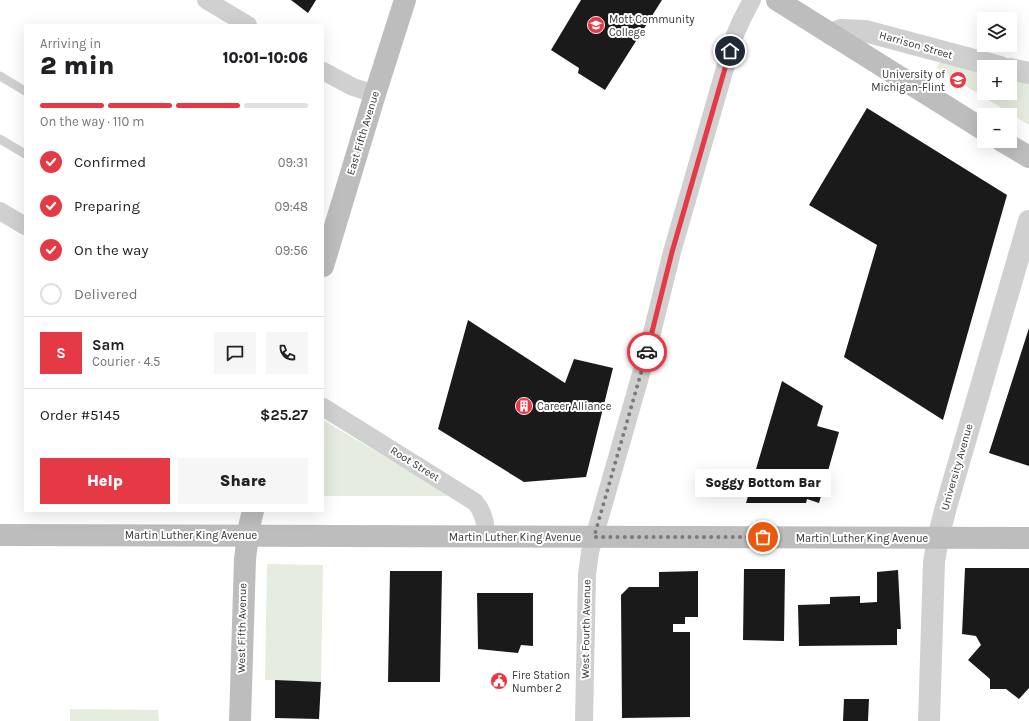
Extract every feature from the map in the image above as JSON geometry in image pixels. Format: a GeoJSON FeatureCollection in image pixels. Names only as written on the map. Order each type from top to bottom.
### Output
{"type":"FeatureCollection","features":[{"type":"Feature","properties":{"kind":"main road","name":"East Fifth Avenue"},"geometry":{"type":"LineString","coordinates":[[324,263],[405,0]]}},
{"type":"Feature","properties":{"kind":"main road"},"geometry":{"type":"LineString","coordinates":[[777,0],[977,126]]}},
{"type":"Feature","properties":{"kind":"main road"},"geometry":{"type":"LineString","coordinates":[[1014,148],[1029,157]]}},
{"type":"Feature","properties":{"kind":"main road"},"geometry":{"type":"LineString","coordinates":[[247,536],[253,512]]}},
{"type":"Feature","properties":{"kind":"main road","name":"Martin Luther King Avenue"},"geometry":{"type":"LineString","coordinates":[[0,535],[1029,538]]}},
{"type":"Feature","properties":{"kind":"main road","name":"West Fifth Avenue"},"geometry":{"type":"LineString","coordinates":[[240,721],[243,578],[247,536]]}},
{"type":"Feature","properties":{"kind":"street"},"geometry":{"type":"LineString","coordinates":[[206,0],[246,24]]}},
{"type":"Feature","properties":{"kind":"street","name":"West Fourth Avenue"},"geometry":{"type":"LineString","coordinates":[[584,721],[587,575],[590,552],[648,349],[674,245],[734,37],[752,0]]}},
{"type":"Feature","properties":{"kind":"street","name":"Harrison Street"},"geometry":{"type":"LineString","coordinates":[[831,34],[841,30],[866,31],[977,61]]}},
{"type":"Feature","properties":{"kind":"street"},"geometry":{"type":"LineString","coordinates":[[1017,70],[1029,73]]}},
{"type":"Feature","properties":{"kind":"street"},"geometry":{"type":"LineString","coordinates":[[324,71],[348,84],[375,94]]}},
{"type":"Feature","properties":{"kind":"street"},"geometry":{"type":"LineString","coordinates":[[0,211],[24,225]]}},
{"type":"Feature","properties":{"kind":"street","name":"University Avenue"},"geometry":{"type":"LineString","coordinates":[[929,721],[933,569],[938,538],[1029,221]]}},
{"type":"Feature","properties":{"kind":"street","name":"Root Street"},"geometry":{"type":"LineString","coordinates":[[324,408],[475,502],[484,516],[486,536]]}},
{"type":"Feature","properties":{"kind":"lane"},"geometry":{"type":"LineString","coordinates":[[0,76],[24,90]]}},
{"type":"Feature","properties":{"kind":"lane"},"geometry":{"type":"LineString","coordinates":[[0,139],[24,153]]}},
{"type":"Feature","properties":{"kind":"shaded area"},"geometry":{"type":"Polygon","coordinates":[[[940,62],[977,71],[977,93],[937,68],[940,62]]]}},
{"type":"Feature","properties":{"kind":"shaded area"},"geometry":{"type":"Polygon","coordinates":[[[1017,80],[1029,83],[1029,125],[1017,118],[1017,108],[1002,108],[989,100],[1017,100],[1017,80]]]}},
{"type":"Feature","properties":{"kind":"shaded area"},"geometry":{"type":"Polygon","coordinates":[[[324,421],[451,496],[324,496],[324,421]]]}},
{"type":"Feature","properties":{"kind":"shaded area"},"geometry":{"type":"Polygon","coordinates":[[[267,564],[323,565],[321,682],[265,680],[267,564]]]}},
{"type":"Feature","properties":{"kind":"shaded area"},"geometry":{"type":"Polygon","coordinates":[[[70,709],[158,710],[159,721],[70,721],[70,709]]]}},
{"type":"Feature","properties":{"kind":"building"},"geometry":{"type":"Polygon","coordinates":[[[291,0],[316,0],[308,13],[291,0]]]}},
{"type":"Feature","properties":{"kind":"building","name":"Mott Community College"},"geometry":{"type":"Polygon","coordinates":[[[581,0],[662,0],[605,90],[578,73],[579,68],[551,50],[581,0]]]}},
{"type":"Feature","properties":{"kind":"building"},"geometry":{"type":"Polygon","coordinates":[[[867,108],[1007,195],[943,420],[844,357],[877,245],[809,205],[867,108]]]}},
{"type":"Feature","properties":{"kind":"building","name":"Career Alliance"},"geometry":{"type":"Polygon","coordinates":[[[468,320],[565,383],[574,359],[613,368],[586,477],[524,482],[438,429],[468,320]]]}},
{"type":"Feature","properties":{"kind":"building"},"geometry":{"type":"Polygon","coordinates":[[[1029,328],[1029,466],[989,453],[1029,328]]]}},
{"type":"Feature","properties":{"kind":"building"},"geometry":{"type":"Polygon","coordinates":[[[782,381],[823,406],[817,426],[839,432],[819,503],[807,499],[806,503],[746,503],[782,381]]]}},
{"type":"Feature","properties":{"kind":"building"},"geometry":{"type":"Polygon","coordinates":[[[965,568],[1029,568],[1029,688],[1019,699],[1006,689],[990,689],[990,679],[968,660],[981,645],[976,636],[962,634],[965,568]]]}},
{"type":"Feature","properties":{"kind":"building"},"geometry":{"type":"Polygon","coordinates":[[[744,569],[785,569],[784,641],[743,640],[744,569]]]}},
{"type":"Feature","properties":{"kind":"building"},"geometry":{"type":"Polygon","coordinates":[[[898,570],[901,629],[897,629],[897,645],[799,646],[798,605],[830,604],[830,597],[860,596],[860,603],[877,602],[877,572],[898,570]]]}},
{"type":"Feature","properties":{"kind":"building"},"geometry":{"type":"Polygon","coordinates":[[[390,571],[442,571],[440,682],[388,682],[390,571]]]}},
{"type":"Feature","properties":{"kind":"building"},"geometry":{"type":"Polygon","coordinates":[[[698,571],[698,617],[685,617],[685,624],[673,624],[673,632],[690,632],[690,717],[622,718],[621,595],[629,587],[659,587],[659,572],[698,571]]]}},
{"type":"Feature","properties":{"kind":"building"},"geometry":{"type":"Polygon","coordinates":[[[477,593],[533,593],[533,646],[521,645],[518,653],[478,649],[477,593]]]}},
{"type":"Feature","properties":{"kind":"building"},"geometry":{"type":"Polygon","coordinates":[[[275,680],[321,682],[319,719],[275,718],[275,680]]]}},
{"type":"Feature","properties":{"kind":"building"},"geometry":{"type":"Polygon","coordinates":[[[844,699],[869,699],[868,721],[843,721],[844,699]]]}},
{"type":"Feature","properties":{"kind":"way so far"},"geometry":{"type":"LineString","coordinates":[[647,352],[594,537],[763,537]]}},
{"type":"Feature","properties":{"kind":"place","name":"Mott Community College"},"geometry":{"type":"Point","coordinates":[596,25]}},
{"type":"Feature","properties":{"kind":"place","name":"University of Michigan-Flint"},"geometry":{"type":"Point","coordinates":[958,80]}},
{"type":"Feature","properties":{"kind":"place","name":"Career Alliance"},"geometry":{"type":"Point","coordinates":[524,406]}},
{"type":"Feature","properties":{"kind":"place","name":"Soggy Bottom Bar"},"geometry":{"type":"Point","coordinates":[763,537]}},
{"type":"Feature","properties":{"kind":"place","name":"Fire Station Number 2"},"geometry":{"type":"Point","coordinates":[499,681]}},
{"type":"Feature","properties":{"kind":"route"},"geometry":{"type":"LineString","coordinates":[[647,352],[672,252],[730,51]]}}]}
